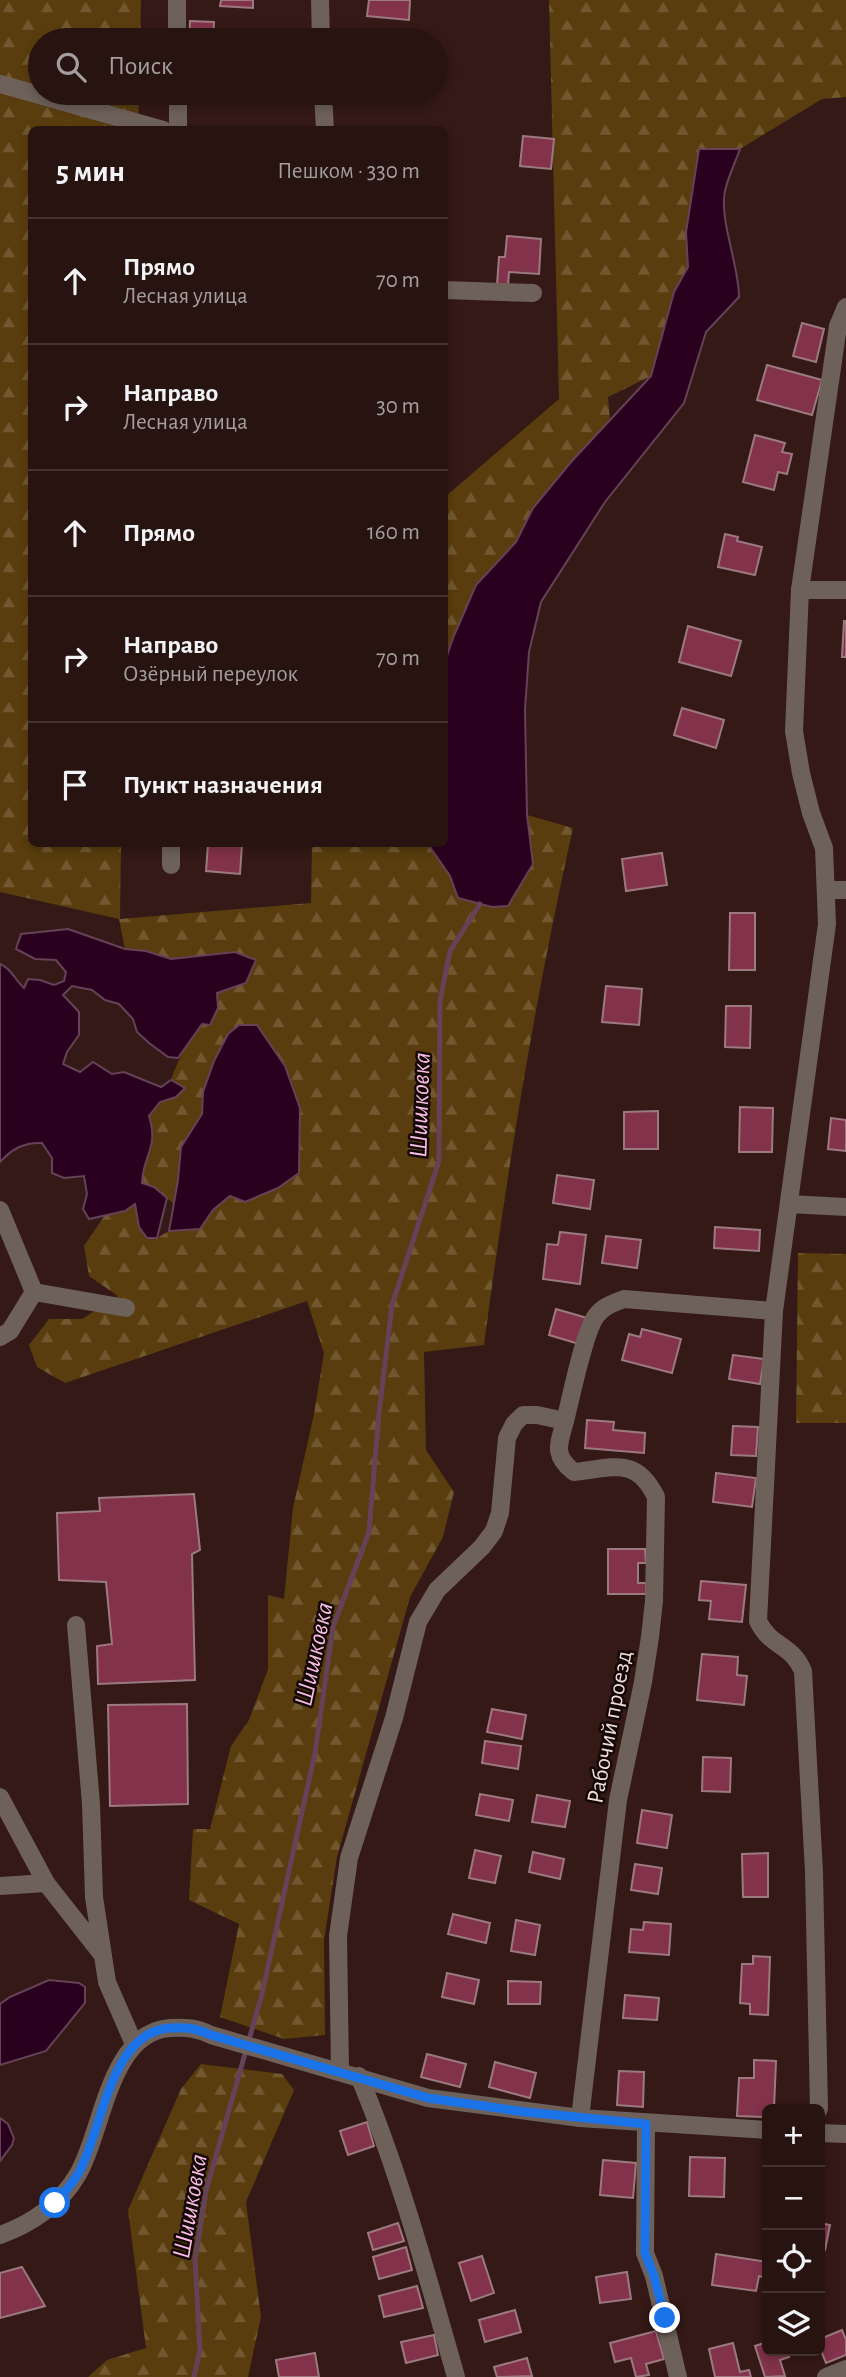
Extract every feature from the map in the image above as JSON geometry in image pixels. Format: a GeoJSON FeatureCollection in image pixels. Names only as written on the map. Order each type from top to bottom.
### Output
{"type":"FeatureCollection","features":[{"type":"Feature","properties":{"kind":"street"},"geometry":{"type":"LineString","coordinates":[[177,0],[177,28]]}},
{"type":"Feature","properties":{"kind":"street"},"geometry":{"type":"LineString","coordinates":[[320,0],[321,28]]}},
{"type":"Feature","properties":{"kind":"street"},"geometry":{"type":"LineString","coordinates":[[0,84],[28,92]]}},
{"type":"Feature","properties":{"kind":"street"},"geometry":{"type":"LineString","coordinates":[[74,105],[149,126]]}},
{"type":"Feature","properties":{"kind":"street"},"geometry":{"type":"LineString","coordinates":[[178,105],[178,126]]}},
{"type":"Feature","properties":{"kind":"street"},"geometry":{"type":"LineString","coordinates":[[324,105],[325,126]]}},
{"type":"Feature","properties":{"kind":"street"},"geometry":{"type":"LineString","coordinates":[[448,290],[533,293]]}},
{"type":"Feature","properties":{"kind":"street"},"geometry":{"type":"LineString","coordinates":[[818,2104],[814,1872],[803,1671],[798,1659],[789,1650],[768,1639],[758,1621],[774,1311],[827,924],[824,848],[811,813],[794,731],[800,590],[838,326],[846,307]]}},
{"type":"Feature","properties":{"kind":"street"},"geometry":{"type":"LineString","coordinates":[[800,590],[846,590]]}},
{"type":"Feature","properties":{"kind":"street"},"geometry":{"type":"LineString","coordinates":[[171,847],[171,865]]}},
{"type":"Feature","properties":{"kind":"street"},"geometry":{"type":"LineString","coordinates":[[826,890],[846,890]]}},
{"type":"Feature","properties":{"kind":"street"},"geometry":{"type":"LineString","coordinates":[[789,1203],[846,1207]]}},
{"type":"Feature","properties":{"kind":"street"},"geometry":{"type":"LineString","coordinates":[[0,1210],[34,1292]]}},
{"type":"Feature","properties":{"kind":"street"},"geometry":{"type":"LineString","coordinates":[[34,1292],[126,1308]]}},
{"type":"Feature","properties":{"kind":"street"},"geometry":{"type":"LineString","coordinates":[[0,1337],[10,1331],[34,1292]]}},
{"type":"Feature","properties":{"kind":"street"},"geometry":{"type":"LineString","coordinates":[[340,2072],[338,1936],[349,1858],[394,1718],[418,1622],[437,1590],[482,1547],[494,1531],[500,1513],[506,1438],[523,1415],[565,1421],[587,1338],[595,1317],[606,1307],[624,1299],[774,1311]]}},
{"type":"Feature","properties":{"kind":"street","name":"Рабочий проезд"},"geometry":{"type":"LineString","coordinates":[[565,1421],[558,1452],[564,1464],[574,1472],[623,1467],[634,1469],[650,1485],[656,1497],[654,1601],[650,1637],[618,1800],[580,2118]]}},
{"type":"Feature","properties":{"kind":"street"},"geometry":{"type":"LineString","coordinates":[[76,1625],[90,1804],[94,1897],[107,1982],[134,2044]]}},
{"type":"Feature","properties":{"kind":"street"},"geometry":{"type":"LineString","coordinates":[[0,1797],[46,1883],[103,1956]]}},
{"type":"Feature","properties":{"kind":"street"},"geometry":{"type":"LineString","coordinates":[[0,1886],[46,1883]]}},
{"type":"Feature","properties":{"kind":"street"},"geometry":{"type":"LineString","coordinates":[[0,2235],[21,2228],[55,2203],[78,2174],[98,2127],[113,2079],[134,2044],[149,2032],[164,2028],[195,2028],[211,2035],[428,2098],[580,2118],[762,2130]]}},
{"type":"Feature","properties":{"kind":"street"},"geometry":{"type":"LineString","coordinates":[[359,2076],[379,2124],[417,2236],[456,2377]]}},
{"type":"Feature","properties":{"kind":"street"},"geometry":{"type":"LineString","coordinates":[[646,2124],[645,2253],[654,2276],[678,2377]]}},
{"type":"Feature","properties":{"kind":"street"},"geometry":{"type":"LineString","coordinates":[[825,2133],[846,2134]]}},
{"type":"Feature","properties":{"kind":"street"},"geometry":{"type":"LineString","coordinates":[[826,2377],[846,2370]]}},
{"type":"Feature","properties":{"kind":"green space"},"geometry":{"type":"Polygon","coordinates":[[[0,0],[141,0],[140,28],[28,28],[28,105],[139,105],[138,126],[28,126],[28,847],[121,847],[120,919],[311,903],[312,847],[430,847],[450,876],[458,898],[533,864],[527,815],[573,828],[523,1085],[484,1345],[424,1352],[426,1450],[454,1492],[443,1537],[410,1597],[337,1857],[324,1940],[325,2035],[284,2039],[220,2017],[239,1924],[189,1900],[193,1829],[210,1829],[231,1746],[249,1720],[268,1669],[268,1595],[284,1599],[293,1508],[314,1414],[324,1353],[307,1301],[65,1383],[37,1367],[29,1345],[49,1319],[82,1319],[118,1296],[89,1276],[84,1246],[105,1215],[125,1211],[135,1204],[139,1227],[147,1238],[157,1238],[169,1231],[200,1229],[213,1210],[230,1196],[299,1173],[298,1144],[285,1066],[257,1025],[228,1034],[214,1061],[203,1092],[202,1114],[181,1147],[175,1205],[154,1187],[142,1184],[152,1136],[149,1116],[160,1101],[176,1097],[184,1088],[171,1080],[190,1041],[218,1008],[217,993],[246,983],[235,952],[171,959],[146,951],[125,949],[119,919],[0,892],[0,0]]]}},
{"type":"Feature","properties":{"kind":"green space"},"geometry":{"type":"Polygon","coordinates":[[[549,0],[846,0],[846,97],[822,99],[740,149],[699,149],[686,232],[688,267],[674,292],[651,376],[608,397],[610,420],[533,508],[516,542],[476,585],[448,655],[448,494],[559,399],[549,0]]]}},
{"type":"Feature","properties":{"kind":"green space"},"geometry":{"type":"Polygon","coordinates":[[[798,1253],[846,1254],[846,1423],[796,1423],[798,1253]]]}},
{"type":"Feature","properties":{"kind":"green space"},"geometry":{"type":"Polygon","coordinates":[[[201,2064],[282,2074],[294,2090],[246,2202],[261,2317],[248,2377],[88,2377],[107,2360],[146,2348],[128,2210],[181,2089],[201,2064]]]}},
{"type":"Feature","properties":{"kind":"shaded area"},"geometry":{"type":"Polygon","coordinates":[[[699,149],[740,149],[726,186],[724,203],[739,297],[706,332],[684,403],[605,502],[541,602],[529,652],[525,709],[527,815],[533,864],[508,906],[492,907],[458,898],[450,876],[430,847],[448,847],[448,653],[453,638],[476,585],[516,542],[533,508],[571,462],[651,376],[674,292],[688,267],[686,232],[699,149]]]}},
{"type":"Feature","properties":{"kind":"shaded area"},"geometry":{"type":"Polygon","coordinates":[[[68,929],[125,949],[146,951],[171,959],[235,952],[256,960],[246,983],[217,993],[218,1008],[210,1025],[202,1024],[178,1058],[168,1057],[149,1043],[137,1032],[133,1019],[119,1004],[105,1000],[92,990],[72,986],[63,995],[79,1012],[79,1035],[67,1052],[63,1064],[80,1072],[93,1062],[112,1074],[124,1072],[161,1087],[171,1080],[185,1088],[176,1097],[160,1102],[149,1116],[152,1136],[142,1183],[154,1187],[167,1198],[157,1238],[147,1238],[139,1227],[135,1204],[125,1211],[89,1219],[83,1209],[87,1194],[84,1176],[64,1178],[52,1173],[52,1158],[42,1143],[19,1147],[0,1162],[0,964],[10,971],[24,988],[28,979],[54,985],[64,981],[66,972],[56,960],[35,959],[16,949],[21,934],[68,929]]]}},
{"type":"Feature","properties":{"kind":"shaded area"},"geometry":{"type":"Polygon","coordinates":[[[239,1025],[257,1025],[285,1066],[300,1108],[299,1173],[278,1188],[245,1202],[230,1196],[213,1210],[200,1229],[169,1231],[181,1147],[202,1114],[203,1092],[214,1061],[228,1034],[239,1025]]]}},
{"type":"Feature","properties":{"kind":"shaded area"},"geometry":{"type":"Polygon","coordinates":[[[49,1980],[79,1983],[85,1987],[85,2003],[46,2051],[0,2065],[0,2004],[49,1980]]]}},
{"type":"Feature","properties":{"kind":"shaded area"},"geometry":{"type":"Polygon","coordinates":[[[0,2118],[8,2124],[14,2138],[0,2161],[0,2118]]]}},
{"type":"Feature","properties":{"kind":"building"},"geometry":{"type":"Polygon","coordinates":[[[221,0],[253,0],[253,8],[220,6],[221,0]]]}},
{"type":"Feature","properties":{"kind":"building"},"geometry":{"type":"Polygon","coordinates":[[[369,0],[410,0],[409,20],[367,16],[369,0]]]}},
{"type":"Feature","properties":{"kind":"building"},"geometry":{"type":"Polygon","coordinates":[[[190,21],[214,22],[214,28],[190,28],[190,21]]]}},
{"type":"Feature","properties":{"kind":"building"},"geometry":{"type":"Polygon","coordinates":[[[523,136],[554,139],[551,169],[520,166],[523,136]]]}},
{"type":"Feature","properties":{"kind":"building"},"geometry":{"type":"Polygon","coordinates":[[[507,236],[541,239],[539,274],[509,272],[508,286],[497,285],[499,257],[505,257],[507,236]]]}},
{"type":"Feature","properties":{"kind":"building"},"geometry":{"type":"Polygon","coordinates":[[[802,323],[824,329],[816,362],[793,356],[802,323]]]}},
{"type":"Feature","properties":{"kind":"building"},"geometry":{"type":"Polygon","coordinates":[[[767,365],[822,380],[812,415],[757,400],[767,365]]]}},
{"type":"Feature","properties":{"kind":"building"},"geometry":{"type":"Polygon","coordinates":[[[755,435],[785,443],[782,452],[792,454],[787,474],[778,472],[774,490],[743,482],[755,435]]]}},
{"type":"Feature","properties":{"kind":"building"},"geometry":{"type":"Polygon","coordinates":[[[725,534],[738,537],[737,541],[762,547],[755,575],[718,567],[725,534]]]}},
{"type":"Feature","properties":{"kind":"building"},"geometry":{"type":"Polygon","coordinates":[[[844,621],[846,657],[842,657],[844,621]]]}},
{"type":"Feature","properties":{"kind":"building"},"geometry":{"type":"Polygon","coordinates":[[[688,626],[741,641],[731,676],[679,662],[688,626]]]}},
{"type":"Feature","properties":{"kind":"building"},"geometry":{"type":"Polygon","coordinates":[[[682,708],[724,720],[716,748],[674,735],[682,708]]]}},
{"type":"Feature","properties":{"kind":"building"},"geometry":{"type":"Polygon","coordinates":[[[208,847],[242,847],[240,874],[206,871],[208,847]]]}},
{"type":"Feature","properties":{"kind":"building"},"geometry":{"type":"Polygon","coordinates":[[[662,853],[667,885],[626,891],[622,859],[662,853]]]}},
{"type":"Feature","properties":{"kind":"building"},"geometry":{"type":"Polygon","coordinates":[[[730,913],[755,913],[755,970],[729,970],[730,913]]]}},
{"type":"Feature","properties":{"kind":"building"},"geometry":{"type":"Polygon","coordinates":[[[606,986],[642,989],[639,1025],[602,1022],[606,986]]]}},
{"type":"Feature","properties":{"kind":"building"},"geometry":{"type":"Polygon","coordinates":[[[726,1006],[751,1006],[750,1048],[725,1047],[726,1006]]]}},
{"type":"Feature","properties":{"kind":"building"},"geometry":{"type":"Polygon","coordinates":[[[740,1107],[773,1108],[772,1152],[739,1152],[740,1107]]]}},
{"type":"Feature","properties":{"kind":"building"},"geometry":{"type":"Polygon","coordinates":[[[658,1111],[658,1149],[624,1149],[624,1112],[658,1111]]]}},
{"type":"Feature","properties":{"kind":"building"},"geometry":{"type":"Polygon","coordinates":[[[831,1118],[846,1120],[846,1151],[828,1149],[831,1118]]]}},
{"type":"Feature","properties":{"kind":"building"},"geometry":{"type":"Polygon","coordinates":[[[557,1175],[594,1180],[590,1209],[553,1203],[557,1175]]]}},
{"type":"Feature","properties":{"kind":"building"},"geometry":{"type":"Polygon","coordinates":[[[715,1227],[760,1230],[759,1251],[714,1248],[715,1227]]]}},
{"type":"Feature","properties":{"kind":"building"},"geometry":{"type":"Polygon","coordinates":[[[560,1232],[586,1235],[580,1284],[543,1279],[547,1244],[558,1245],[560,1232]]]}},
{"type":"Feature","properties":{"kind":"building"},"geometry":{"type":"Polygon","coordinates":[[[606,1236],[641,1240],[637,1268],[602,1263],[606,1236]]]}},
{"type":"Feature","properties":{"kind":"building"},"geometry":{"type":"Polygon","coordinates":[[[556,1309],[587,1318],[579,1344],[549,1335],[556,1309]]]}},
{"type":"Feature","properties":{"kind":"building"},"geometry":{"type":"Polygon","coordinates":[[[642,1329],[681,1339],[672,1373],[622,1360],[629,1334],[640,1337],[642,1329]]]}},
{"type":"Feature","properties":{"kind":"building"},"geometry":{"type":"Polygon","coordinates":[[[733,1355],[764,1359],[760,1384],[729,1379],[733,1355]]]}},
{"type":"Feature","properties":{"kind":"building"},"geometry":{"type":"Polygon","coordinates":[[[587,1420],[614,1422],[613,1430],[645,1433],[644,1453],[585,1448],[587,1420]]]}},
{"type":"Feature","properties":{"kind":"building"},"geometry":{"type":"Polygon","coordinates":[[[733,1426],[758,1427],[756,1456],[731,1455],[733,1426]]]}},
{"type":"Feature","properties":{"kind":"building"},"geometry":{"type":"Polygon","coordinates":[[[716,1473],[756,1478],[752,1507],[713,1502],[716,1473]]]}},
{"type":"Feature","properties":{"kind":"building"},"geometry":{"type":"Polygon","coordinates":[[[194,1494],[200,1550],[192,1554],[195,1680],[98,1684],[97,1646],[112,1644],[106,1582],[59,1580],[57,1513],[100,1511],[99,1498],[194,1494]]]}},
{"type":"Feature","properties":{"kind":"building"},"geometry":{"type":"Polygon","coordinates":[[[608,1549],[645,1549],[646,1563],[638,1563],[638,1583],[646,1583],[646,1594],[608,1594],[608,1549]]]}},
{"type":"Feature","properties":{"kind":"building"},"geometry":{"type":"Polygon","coordinates":[[[701,1581],[746,1585],[742,1622],[709,1619],[711,1601],[699,1600],[701,1581]]]}},
{"type":"Feature","properties":{"kind":"building"},"geometry":{"type":"Polygon","coordinates":[[[702,1654],[738,1657],[737,1675],[747,1676],[744,1705],[697,1700],[702,1654]]]}},
{"type":"Feature","properties":{"kind":"building"},"geometry":{"type":"Polygon","coordinates":[[[187,1704],[188,1804],[110,1806],[108,1705],[187,1704]]]}},
{"type":"Feature","properties":{"kind":"building"},"geometry":{"type":"Polygon","coordinates":[[[492,1709],[526,1715],[522,1739],[487,1732],[492,1709]]]}},
{"type":"Feature","properties":{"kind":"building"},"geometry":{"type":"Polygon","coordinates":[[[485,1741],[521,1746],[518,1769],[482,1763],[485,1741]]]}},
{"type":"Feature","properties":{"kind":"building"},"geometry":{"type":"Polygon","coordinates":[[[703,1757],[731,1758],[730,1792],[702,1791],[703,1757]]]}},
{"type":"Feature","properties":{"kind":"building"},"geometry":{"type":"Polygon","coordinates":[[[480,1794],[513,1800],[509,1821],[476,1815],[480,1794]]]}},
{"type":"Feature","properties":{"kind":"building"},"geometry":{"type":"Polygon","coordinates":[[[537,1795],[570,1801],[565,1827],[532,1822],[537,1795]]]}},
{"type":"Feature","properties":{"kind":"building"},"geometry":{"type":"Polygon","coordinates":[[[642,1810],[672,1815],[667,1848],[637,1843],[642,1810]]]}},
{"type":"Feature","properties":{"kind":"building"},"geometry":{"type":"Polygon","coordinates":[[[475,1850],[501,1856],[495,1883],[469,1878],[475,1850]]]}},
{"type":"Feature","properties":{"kind":"building"},"geometry":{"type":"Polygon","coordinates":[[[533,1852],[564,1859],[560,1879],[529,1872],[533,1852]]]}},
{"type":"Feature","properties":{"kind":"building"},"geometry":{"type":"Polygon","coordinates":[[[768,1853],[768,1897],[743,1897],[742,1854],[768,1853]]]}},
{"type":"Feature","properties":{"kind":"building"},"geometry":{"type":"Polygon","coordinates":[[[635,1864],[662,1868],[658,1894],[631,1890],[635,1864]]]}},
{"type":"Feature","properties":{"kind":"building"},"geometry":{"type":"Polygon","coordinates":[[[453,1914],[490,1923],[486,1943],[448,1934],[453,1914]]]}},
{"type":"Feature","properties":{"kind":"building"},"geometry":{"type":"Polygon","coordinates":[[[516,1920],[540,1925],[535,1955],[511,1951],[516,1920]]]}},
{"type":"Feature","properties":{"kind":"building"},"geometry":{"type":"Polygon","coordinates":[[[644,1922],[671,1924],[669,1955],[629,1952],[631,1929],[643,1930],[644,1922]]]}},
{"type":"Feature","properties":{"kind":"building"},"geometry":{"type":"Polygon","coordinates":[[[753,1956],[770,1957],[768,2015],[750,2014],[750,2004],[740,2003],[742,1964],[753,1964],[753,1956]]]}},
{"type":"Feature","properties":{"kind":"building"},"geometry":{"type":"Polygon","coordinates":[[[447,1973],[479,1980],[474,2004],[442,1997],[447,1973]]]}},
{"type":"Feature","properties":{"kind":"building"},"geometry":{"type":"Polygon","coordinates":[[[508,1981],[541,1982],[540,2004],[508,2004],[508,1981]]]}},
{"type":"Feature","properties":{"kind":"building"},"geometry":{"type":"Polygon","coordinates":[[[625,1995],[659,1998],[657,2020],[623,2018],[625,1995]]]}},
{"type":"Feature","properties":{"kind":"building"},"geometry":{"type":"Polygon","coordinates":[[[427,2054],[466,2064],[460,2087],[421,2077],[427,2054]]]}},
{"type":"Feature","properties":{"kind":"building"},"geometry":{"type":"Polygon","coordinates":[[[754,2060],[776,2061],[774,2104],[762,2104],[762,2117],[737,2116],[739,2078],[754,2078],[754,2060]]]}},
{"type":"Feature","properties":{"kind":"building"},"geometry":{"type":"Polygon","coordinates":[[[495,2062],[536,2073],[530,2098],[489,2087],[495,2062]]]}},
{"type":"Feature","properties":{"kind":"building"},"geometry":{"type":"Polygon","coordinates":[[[619,2071],[644,2072],[643,2107],[617,2105],[619,2071]]]}},
{"type":"Feature","properties":{"kind":"building"},"geometry":{"type":"Polygon","coordinates":[[[367,2122],[374,2146],[348,2155],[340,2131],[367,2122]]]}},
{"type":"Feature","properties":{"kind":"building"},"geometry":{"type":"Polygon","coordinates":[[[690,2157],[725,2158],[724,2197],[689,2196],[690,2157]]]}},
{"type":"Feature","properties":{"kind":"building"},"geometry":{"type":"Polygon","coordinates":[[[603,2160],[636,2163],[633,2198],[600,2195],[603,2160]]]}},
{"type":"Feature","properties":{"kind":"building"},"geometry":{"type":"Polygon","coordinates":[[[398,2223],[404,2241],[373,2250],[368,2233],[398,2223]]]}},
{"type":"Feature","properties":{"kind":"building"},"geometry":{"type":"Polygon","coordinates":[[[825,2224],[830,2225],[825,2250],[825,2224]]]}},
{"type":"Feature","properties":{"kind":"building"},"geometry":{"type":"Polygon","coordinates":[[[406,2247],[412,2270],[379,2279],[373,2257],[406,2247]]]}},
{"type":"Feature","properties":{"kind":"building"},"geometry":{"type":"Polygon","coordinates":[[[716,2254],[762,2261],[762,2277],[759,2276],[756,2291],[712,2285],[716,2254]]]}},
{"type":"Feature","properties":{"kind":"building"},"geometry":{"type":"Polygon","coordinates":[[[482,2256],[494,2293],[471,2301],[459,2263],[482,2256]]]}},
{"type":"Feature","properties":{"kind":"building"},"geometry":{"type":"Polygon","coordinates":[[[22,2267],[45,2306],[0,2318],[0,2273],[22,2267]]]}},
{"type":"Feature","properties":{"kind":"building"},"geometry":{"type":"Polygon","coordinates":[[[627,2272],[631,2299],[600,2303],[596,2277],[627,2272]]]}},
{"type":"Feature","properties":{"kind":"building"},"geometry":{"type":"Polygon","coordinates":[[[417,2286],[423,2308],[384,2317],[379,2296],[417,2286]]]}},
{"type":"Feature","properties":{"kind":"building"},"geometry":{"type":"Polygon","coordinates":[[[515,2310],[521,2332],[485,2342],[479,2320],[515,2310]]]}},
{"type":"Feature","properties":{"kind":"building"},"geometry":{"type":"Polygon","coordinates":[[[842,2330],[846,2340],[846,2355],[826,2363],[823,2356],[825,2337],[842,2330]]]}},
{"type":"Feature","properties":{"kind":"building"},"geometry":{"type":"Polygon","coordinates":[[[656,2331],[664,2359],[646,2364],[649,2375],[636,2377],[631,2358],[615,2362],[610,2343],[656,2331]]]}},
{"type":"Feature","properties":{"kind":"building"},"geometry":{"type":"Polygon","coordinates":[[[434,2335],[438,2355],[406,2363],[401,2342],[434,2335]]]}},
{"type":"Feature","properties":{"kind":"building"},"geometry":{"type":"Polygon","coordinates":[[[733,2343],[740,2372],[749,2370],[751,2377],[715,2377],[709,2349],[733,2343]]]}},
{"type":"Feature","properties":{"kind":"building"},"geometry":{"type":"Polygon","coordinates":[[[762,2344],[762,2356],[789,2356],[780,2360],[785,2376],[765,2377],[755,2346],[762,2344]]]}},
{"type":"Feature","properties":{"kind":"building"},"geometry":{"type":"Polygon","coordinates":[[[315,2353],[319,2377],[279,2377],[276,2360],[315,2353]]]}},
{"type":"Feature","properties":{"kind":"building"},"geometry":{"type":"Polygon","coordinates":[[[527,2358],[532,2376],[497,2377],[494,2367],[527,2358]]]}},
{"type":"Feature","properties":{"kind":"waterway","name":"Шишковка"},"geometry":{"type":"LineString","coordinates":[[194,2377],[200,2350],[195,2260],[206,2191],[262,1994],[315,1753],[333,1627],[369,1532],[392,1305],[439,1161],[440,1001],[450,951],[480,904]]}},
{"type":"Feature","properties":{"kind":"route"},"geometry":{"type":"LineString","coordinates":[[55,2203],[78,2174],[98,2127],[113,2079],[134,2044],[149,2032],[164,2028],[195,2028],[211,2035],[428,2098],[526,2112],[646,2124],[645,2253],[665,2318]]}}]}
